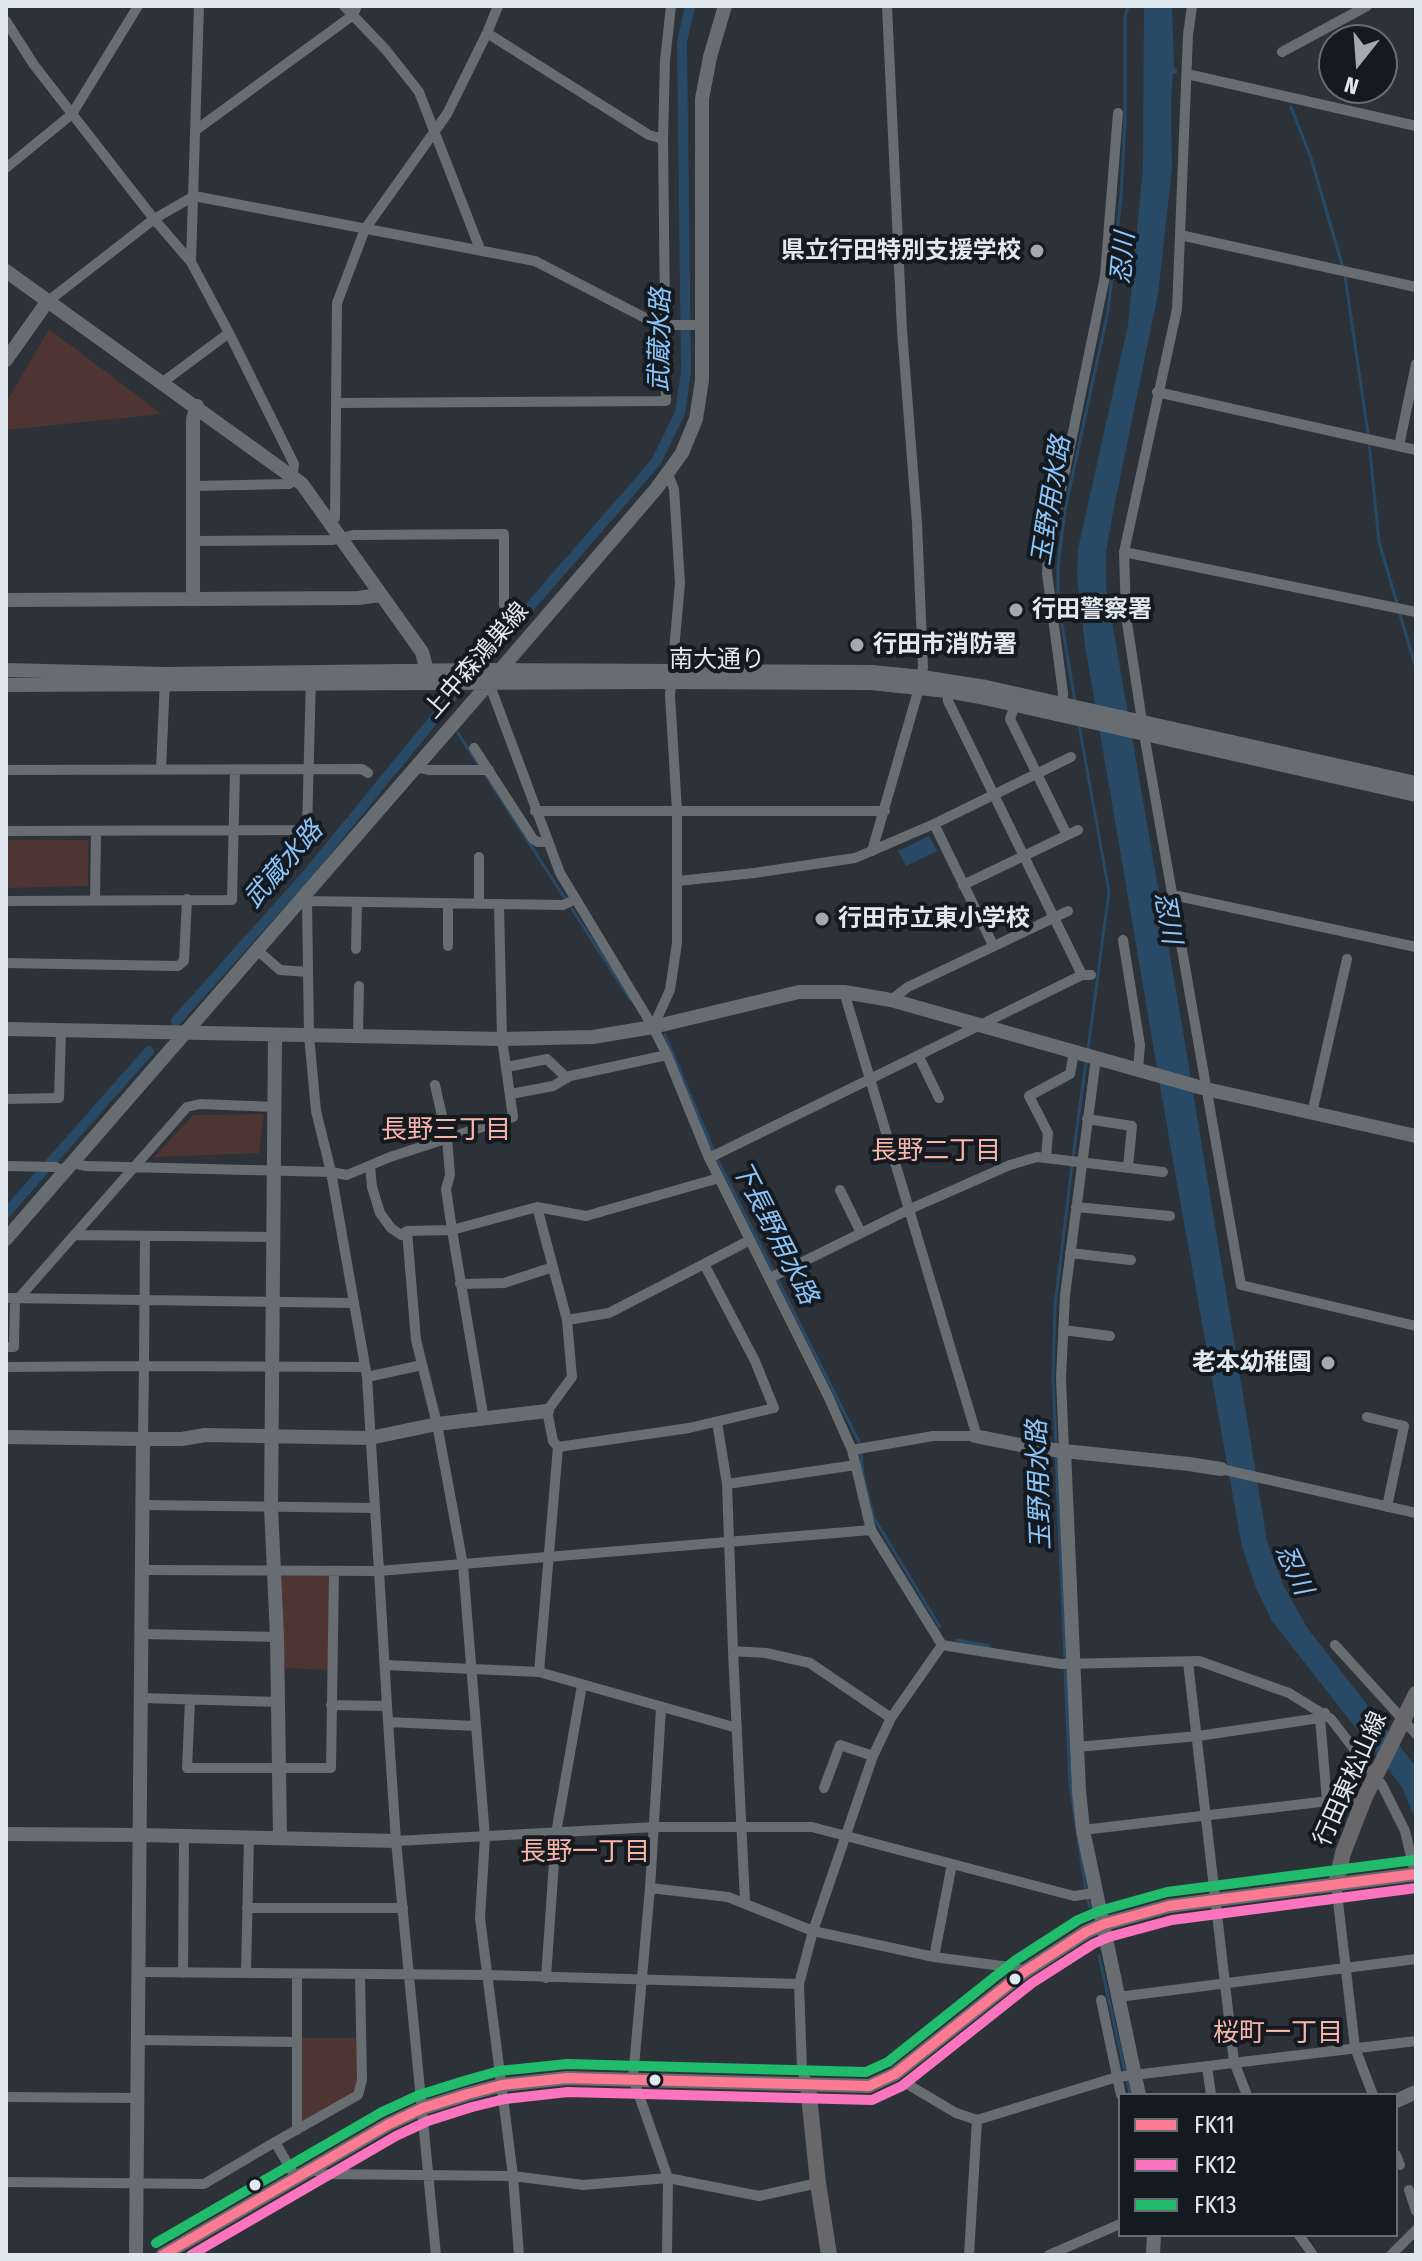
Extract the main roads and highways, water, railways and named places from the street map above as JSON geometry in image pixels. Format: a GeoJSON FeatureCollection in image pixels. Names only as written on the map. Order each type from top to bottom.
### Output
{"type":"FeatureCollection","features":[{"type":"Feature","properties":{"kind":"main road","name":"行田東松山線"},"geometry":{"type":"LineString","coordinates":[[1336,1884],[1343,1853],[1364,1799],[1407,1727],[1416,1694]]}},
{"type":"Feature","properties":{"kind":"main road"},"geometry":{"type":"LineString","coordinates":[[808,2086],[829,2255]]}},
{"type":"Feature","properties":{"kind":"water"},"geometry":{"type":"Polygon","coordinates":[[[1144,6],[1172,6],[1174,67],[1177,73],[1173,74],[1171,101],[1172,168],[1158,294],[1112,517],[1106,552],[1106,587],[1267,1541],[1283,1585],[1308,1629],[1416,1767],[1416,1821],[1402,1787],[1272,1621],[1256,1588],[1242,1547],[1085,645],[1077,576],[1078,549],[1128,325],[1143,167],[1144,6]]]}},
{"type":"Feature","properties":{"kind":"water"},"geometry":{"type":"Polygon","coordinates":[[[929,836],[937,851],[906,866],[898,851],[929,836]]]}},
{"type":"Feature","properties":{"kind":"waterway","name":"武蔵水路"},"geometry":{"type":"LineString","coordinates":[[488,655],[656,462],[680,413],[686,372],[682,42],[690,6]]}},
{"type":"Feature","properties":{"kind":"waterway","name":"玉野用水路"},"geometry":{"type":"LineString","coordinates":[[1075,702],[1058,600],[1058,566],[1065,510],[1108,311],[1121,197],[1125,17],[1128,6]]}},
{"type":"Feature","properties":{"kind":"waterway"},"geometry":{"type":"LineString","coordinates":[[1291,107],[1311,158],[1343,268]]}},
{"type":"Feature","properties":{"kind":"waterway"},"geometry":{"type":"LineString","coordinates":[[1345,276],[1368,434]]}},
{"type":"Feature","properties":{"kind":"waterway"},"geometry":{"type":"LineString","coordinates":[[1369,442],[1379,542],[1397,603]]}},
{"type":"Feature","properties":{"kind":"waterway"},"geometry":{"type":"LineString","coordinates":[[1399,611],[1416,668]]}},
{"type":"Feature","properties":{"kind":"waterway","name":"武蔵水路"},"geometry":{"type":"LineString","coordinates":[[176,1021],[310,871],[452,697]]}},
{"type":"Feature","properties":{"kind":"waterway","name":"玉野用水路"},"geometry":{"type":"LineString","coordinates":[[1079,725],[1109,892],[1088,1049]]}},
{"type":"Feature","properties":{"kind":"waterway","name":"下長野用水路"},"geometry":{"type":"LineString","coordinates":[[458,733],[479,766]]}},
{"type":"Feature","properties":{"kind":"waterway","name":"下長野用水路"},"geometry":{"type":"LineString","coordinates":[[484,773],[564,897]]}},
{"type":"Feature","properties":{"kind":"waterway","name":"下長野用水路"},"geometry":{"type":"LineString","coordinates":[[572,909],[630,999]]}},
{"type":"Feature","properties":{"kind":"waterway","name":"下長野用水路"},"geometry":{"type":"LineString","coordinates":[[665,1035],[714,1152]]}},
{"type":"Feature","properties":{"kind":"waterway","name":"武蔵水路"},"geometry":{"type":"LineString","coordinates":[[6,1213],[149,1051]]}},
{"type":"Feature","properties":{"kind":"waterway","name":"玉野用水路"},"geometry":{"type":"LineString","coordinates":[[1073,1157],[1086,1062]]}},
{"type":"Feature","properties":{"kind":"waterway","name":"下長野用水路"},"geometry":{"type":"LineString","coordinates":[[717,1159],[859,1442]]}},
{"type":"Feature","properties":{"kind":"waterway","name":"玉野用水路"},"geometry":{"type":"LineString","coordinates":[[1056,1444],[1053,1379],[1055,1306],[1072,1165]]}},
{"type":"Feature","properties":{"kind":"waterway","name":"下長野用水路"},"geometry":{"type":"LineString","coordinates":[[861,1454],[874,1518],[940,1627]]}},
{"type":"Feature","properties":{"kind":"waterway","name":"玉野用水路"},"geometry":{"type":"LineString","coordinates":[[1056,1456],[1065,1660]]}},
{"type":"Feature","properties":{"kind":"waterway","name":"下長野用水路"},"geometry":{"type":"LineString","coordinates":[[957,1640],[989,1646]]}},
{"type":"Feature","properties":{"kind":"waterway","name":"玉野用水路"},"geometry":{"type":"LineString","coordinates":[[1065,1667],[1070,1784],[1086,1891]]}},
{"type":"Feature","properties":{"kind":"waterway","name":"玉野用水路"},"geometry":{"type":"LineString","coordinates":[[1087,1898],[1090,1907]]}},
{"type":"Feature","properties":{"kind":"waterway","name":"玉野用水路"},"geometry":{"type":"LineString","coordinates":[[1099,1956],[1125,2072]]}},
{"type":"Feature","properties":{"kind":"waterway","name":"玉野用水路"},"geometry":{"type":"LineString","coordinates":[[1127,2079],[1130,2093]]}},
{"type":"Feature","properties":{"kind":"place","name":"県立行田特別支援学校"},"geometry":{"type":"Point","coordinates":[1037,251]}},
{"type":"Feature","properties":{"kind":"place","name":"行田警察署"},"geometry":{"type":"Point","coordinates":[1016,610]}},
{"type":"Feature","properties":{"kind":"place","name":"行田市消防署"},"geometry":{"type":"Point","coordinates":[857,645]}},
{"type":"Feature","properties":{"kind":"place","name":"行田市立東小学校"},"geometry":{"type":"Point","coordinates":[822,919]}},
{"type":"Feature","properties":{"kind":"place","name":"老本幼稚園"},"geometry":{"type":"Point","coordinates":[1328,1363]}},
{"type":"Feature","properties":{"kind":"district","name":"長野三丁目"},"geometry":{"type":"Point","coordinates":[446,1131]}},
{"type":"Feature","properties":{"kind":"district","name":"長野二丁目"},"geometry":{"type":"Point","coordinates":[936,1152]}},
{"type":"Feature","properties":{"kind":"district","name":"長野一丁目"},"geometry":{"type":"Point","coordinates":[585,1853]}},
{"type":"Feature","properties":{"kind":"district","name":"桜町一丁目"},"geometry":{"type":"Point","coordinates":[1278,2034]}},
{"type":"Feature","properties":{"kind":"water label","name":"忍川"},"geometry":{"type":"Point","coordinates":[1124,258]}},
{"type":"Feature","properties":{"kind":"water label","name":"忍川"},"geometry":{"type":"Point","coordinates":[1167,918]}},
{"type":"Feature","properties":{"kind":"water label","name":"忍川"},"geometry":{"type":"Point","coordinates":[1293,1570]}}]}
